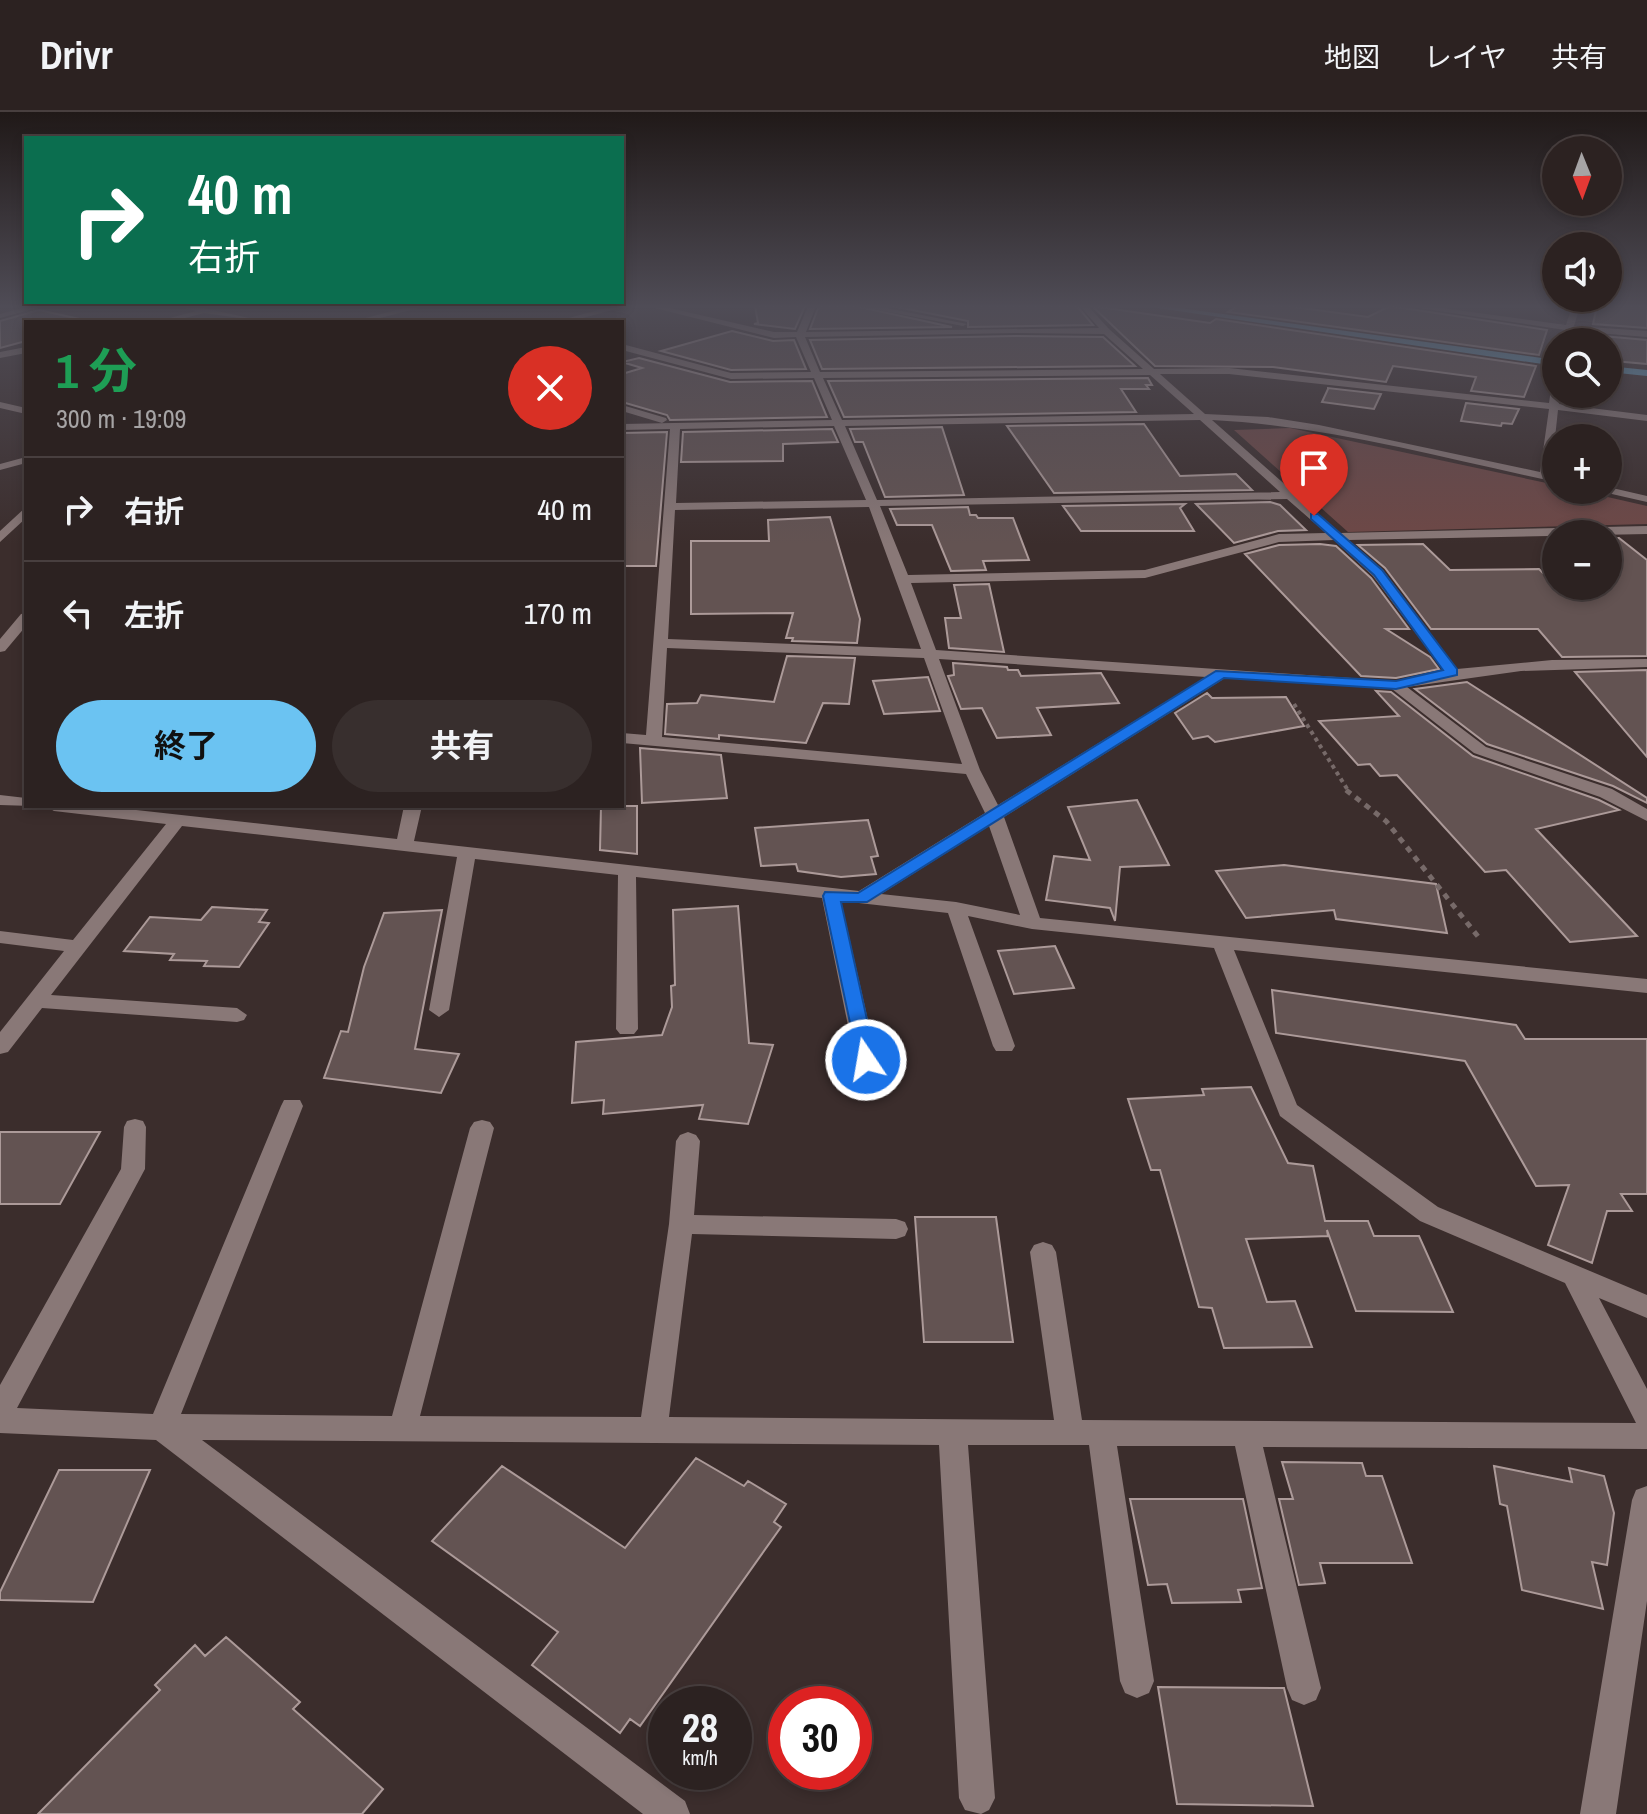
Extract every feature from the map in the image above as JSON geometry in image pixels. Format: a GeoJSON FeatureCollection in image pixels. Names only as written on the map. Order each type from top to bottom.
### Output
{"type":"FeatureCollection","features":[{"type":"Feature","properties":{"kind":"street"},"geometry":{"type":"LineString","coordinates":[[821,385],[873,503],[972,770],[994,814],[1032,923]]}},
{"type":"Feature","properties":{"kind":"street"},"geometry":{"type":"LineString","coordinates":[[1170,385],[1378,573],[1452,672]]}},
{"type":"Feature","properties":{"kind":"street"},"geometry":{"type":"LineString","coordinates":[[1375,385],[1542,406]]}},
{"type":"Feature","properties":{"kind":"street"},"geometry":{"type":"LineString","coordinates":[[0,405],[24,399]]}},
{"type":"Feature","properties":{"kind":"street"},"geometry":{"type":"LineString","coordinates":[[0,405],[24,411]]}},
{"type":"Feature","properties":{"kind":"street"},"geometry":{"type":"LineString","coordinates":[[1562,408],[1647,418]]}},
{"type":"Feature","properties":{"kind":"street"},"geometry":{"type":"LineString","coordinates":[[624,409],[678,426]]}},
{"type":"Feature","properties":{"kind":"street"},"geometry":{"type":"LineString","coordinates":[[624,427],[1206,417],[1268,420],[1542,476]]}},
{"type":"Feature","properties":{"kind":"street"},"geometry":{"type":"LineString","coordinates":[[654,741],[678,426]]}},
{"type":"Feature","properties":{"kind":"street"},"geometry":{"type":"LineString","coordinates":[[0,467],[24,461]]}},
{"type":"Feature","properties":{"kind":"street"},"geometry":{"type":"LineString","coordinates":[[1622,493],[1647,499]]}},
{"type":"Feature","properties":{"kind":"street"},"geometry":{"type":"LineString","coordinates":[[670,507],[1291,495]]}},
{"type":"Feature","properties":{"kind":"street"},"geometry":{"type":"LineString","coordinates":[[0,538],[24,513]]}},
{"type":"Feature","properties":{"kind":"street"},"geometry":{"type":"LineString","coordinates":[[901,579],[1145,574],[1279,538],[1647,530]]}},
{"type":"Feature","properties":{"kind":"street"},"geometry":{"type":"LineString","coordinates":[[0,648],[24,619]]}},
{"type":"Feature","properties":{"kind":"street"},"geometry":{"type":"LineString","coordinates":[[661,643],[929,654],[1396,685],[1452,672],[1553,663],[1647,663]]}},
{"type":"Feature","properties":{"kind":"street"},"geometry":{"type":"LineString","coordinates":[[861,898],[1221,674]]}},
{"type":"Feature","properties":{"kind":"street"},"geometry":{"type":"LineString","coordinates":[[1396,685],[1480,750],[1606,793],[1647,816]]}},
{"type":"Feature","properties":{"kind":"street"},"geometry":{"type":"LineString","coordinates":[[624,738],[972,770]]}},
{"type":"Feature","properties":{"kind":"street"},"geometry":{"type":"LineString","coordinates":[[0,800],[24,803]]}},
{"type":"Feature","properties":{"kind":"street"},"geometry":{"type":"LineString","coordinates":[[70,808],[956,908],[1032,923],[1647,986]]}},
{"type":"Feature","properties":{"kind":"street"},"geometry":{"type":"LineString","coordinates":[[228,826],[235,808]]}},
{"type":"Feature","properties":{"kind":"street"},"geometry":{"type":"LineString","coordinates":[[404,846],[413,808]]}},
{"type":"Feature","properties":{"kind":"street"},"geometry":{"type":"LineString","coordinates":[[0,1047],[177,821]]}},
{"type":"Feature","properties":{"kind":"street"},"geometry":{"type":"LineString","coordinates":[[439,1010],[467,854]]}},
{"type":"Feature","properties":{"kind":"street"},"geometry":{"type":"LineString","coordinates":[[627,872],[627,1029]]}},
{"type":"Feature","properties":{"kind":"street"},"geometry":{"type":"LineString","coordinates":[[831,896],[866,1060]]}},
{"type":"Feature","properties":{"kind":"street"},"geometry":{"type":"LineString","coordinates":[[956,908],[1004,1046]]}},
{"type":"Feature","properties":{"kind":"street"},"geometry":{"type":"LineString","coordinates":[[0,937],[78,947]]}},
{"type":"Feature","properties":{"kind":"street"},"geometry":{"type":"LineString","coordinates":[[1222,944],[1288,1110],[1429,1214],[1647,1307]]}},
{"type":"Feature","properties":{"kind":"street"},"geometry":{"type":"LineString","coordinates":[[36,1001],[237,1015]]}},
{"type":"Feature","properties":{"kind":"street"},"geometry":{"type":"LineString","coordinates":[[162,1427],[292,1106]]}},
{"type":"Feature","properties":{"kind":"street"},"geometry":{"type":"LineString","coordinates":[[0,1412],[133,1169],[135,1127]]}},
{"type":"Feature","properties":{"kind":"street"},"geometry":{"type":"LineString","coordinates":[[403,1428],[482,1128]]}},
{"type":"Feature","properties":{"kind":"street"},"geometry":{"type":"LineString","coordinates":[[653,1430],[681,1224],[688,1141]]}},
{"type":"Feature","properties":{"kind":"street"},"geometry":{"type":"LineString","coordinates":[[681,1224],[896,1229]]}},
{"type":"Feature","properties":{"kind":"street"},"geometry":{"type":"LineString","coordinates":[[1043,1252],[1070,1432]]}},
{"type":"Feature","properties":{"kind":"street"},"geometry":{"type":"LineString","coordinates":[[1574,1276],[1647,1417]]}},
{"type":"Feature","properties":{"kind":"street"},"geometry":{"type":"LineString","coordinates":[[0,1420],[162,1427],[1647,1436]]}},
{"type":"Feature","properties":{"kind":"street"},"geometry":{"type":"LineString","coordinates":[[162,1427],[672,1814]]}},
{"type":"Feature","properties":{"kind":"street"},"geometry":{"type":"LineString","coordinates":[[953,1431],[977,1798]]}},
{"type":"Feature","properties":{"kind":"street"},"geometry":{"type":"LineString","coordinates":[[1101,1432],[1137,1681]]}},
{"type":"Feature","properties":{"kind":"street"},"geometry":{"type":"LineString","coordinates":[[1246,1433],[1304,1688]]}},
{"type":"Feature","properties":{"kind":"street"},"geometry":{"type":"LineString","coordinates":[[1598,1814],[1647,1500]]}},
{"type":"Feature","properties":{"kind":"path"},"geometry":{"type":"LineString","coordinates":[[1290,696],[1345,789],[1386,821],[1507,973]]}},
{"type":"Feature","properties":{"kind":"shaded area"},"geometry":{"type":"Polygon","coordinates":[[[1290,428],[1542,482],[1542,504],[1622,504],[1622,500],[1647,506],[1647,524],[1622,525],[1622,520],[1542,520],[1542,527],[1348,532],[1234,430],[1290,428]]]}},
{"type":"Feature","properties":{"kind":"building"},"geometry":{"type":"Polygon","coordinates":[[[624,385],[814,385],[827,417],[670,420],[667,415],[624,403],[624,385]]]}},
{"type":"Feature","properties":{"kind":"building"},"geometry":{"type":"Polygon","coordinates":[[[830,385],[1146,385],[1149,389],[1121,389],[1136,412],[844,417],[830,385]]]}},
{"type":"Feature","properties":{"kind":"building"},"geometry":{"type":"Polygon","coordinates":[[[1473,385],[1528,385],[1524,397],[1471,391],[1473,385]]]}},
{"type":"Feature","properties":{"kind":"building"},"geometry":{"type":"Polygon","coordinates":[[[1328,388],[1381,394],[1374,409],[1322,402],[1328,388]]]}},
{"type":"Feature","properties":{"kind":"building"},"geometry":{"type":"Polygon","coordinates":[[[1466,403],[1519,409],[1512,424],[1502,423],[1501,426],[1461,421],[1466,403]]]}},
{"type":"Feature","properties":{"kind":"building"},"geometry":{"type":"Polygon","coordinates":[[[1144,424],[1180,476],[1236,474],[1252,490],[1054,493],[1007,426],[1144,424]]]}},
{"type":"Feature","properties":{"kind":"building"},"geometry":{"type":"Polygon","coordinates":[[[942,427],[964,495],[885,497],[863,442],[855,442],[850,429],[942,427]]]}},
{"type":"Feature","properties":{"kind":"building"},"geometry":{"type":"Polygon","coordinates":[[[832,429],[838,442],[783,444],[783,461],[681,462],[683,432],[832,429]]]}},
{"type":"Feature","properties":{"kind":"building"},"geometry":{"type":"Polygon","coordinates":[[[667,432],[656,566],[624,566],[624,433],[667,432]]]}},
{"type":"Feature","properties":{"kind":"building"},"geometry":{"type":"Polygon","coordinates":[[[1270,502],[1280,505],[1306,530],[1278,531],[1234,543],[1196,504],[1270,502]]]}},
{"type":"Feature","properties":{"kind":"building"},"geometry":{"type":"Polygon","coordinates":[[[1185,504],[1180,508],[1194,531],[1081,531],[1063,506],[1185,504]]]}},
{"type":"Feature","properties":{"kind":"building"},"geometry":{"type":"Polygon","coordinates":[[[968,507],[970,515],[978,518],[1013,518],[1029,560],[983,561],[986,570],[951,571],[932,525],[897,525],[890,509],[968,507]]]}},
{"type":"Feature","properties":{"kind":"building"},"geometry":{"type":"Polygon","coordinates":[[[830,517],[860,619],[857,643],[792,641],[793,638],[786,638],[793,613],[691,614],[691,541],[769,541],[768,520],[830,517]]]}},
{"type":"Feature","properties":{"kind":"building"},"geometry":{"type":"Polygon","coordinates":[[[1622,540],[1647,560],[1647,656],[1562,657],[1538,629],[1431,629],[1385,568],[1358,545],[1423,544],[1450,570],[1539,569],[1542,572],[1542,600],[1622,600],[1622,540]]]}},
{"type":"Feature","properties":{"kind":"building"},"geometry":{"type":"Polygon","coordinates":[[[1279,545],[1336,546],[1371,578],[1409,629],[1386,629],[1430,657],[1439,669],[1396,678],[1361,676],[1245,554],[1279,545]]]}},
{"type":"Feature","properties":{"kind":"building"},"geometry":{"type":"Polygon","coordinates":[[[989,584],[1004,652],[949,648],[945,618],[961,618],[954,585],[989,584]]]}},
{"type":"Feature","properties":{"kind":"building"},"geometry":{"type":"Polygon","coordinates":[[[787,656],[855,658],[849,704],[823,703],[806,743],[719,735],[719,739],[665,734],[667,704],[697,703],[701,695],[774,702],[787,656]]]}},
{"type":"Feature","properties":{"kind":"building"},"geometry":{"type":"Polygon","coordinates":[[[953,663],[1007,667],[1008,670],[1018,670],[1021,676],[1101,673],[1119,703],[1037,708],[1051,735],[997,738],[982,708],[961,709],[948,676],[954,675],[953,663]]]}},
{"type":"Feature","properties":{"kind":"building"},"geometry":{"type":"Polygon","coordinates":[[[1647,670],[1647,757],[1575,672],[1647,670]]]}},
{"type":"Feature","properties":{"kind":"building"},"geometry":{"type":"Polygon","coordinates":[[[928,677],[940,711],[884,714],[873,681],[928,677]]]}},
{"type":"Feature","properties":{"kind":"building"},"geometry":{"type":"Polygon","coordinates":[[[1467,682],[1647,798],[1647,803],[1613,786],[1487,744],[1415,689],[1467,682]]]}},
{"type":"Feature","properties":{"kind":"building"},"geometry":{"type":"Polygon","coordinates":[[[1376,691],[1391,692],[1473,756],[1599,800],[1619,810],[1536,829],[1637,936],[1570,942],[1506,870],[1485,872],[1397,775],[1380,776],[1370,764],[1358,765],[1319,721],[1399,716],[1376,691]]]}},
{"type":"Feature","properties":{"kind":"building"},"geometry":{"type":"Polygon","coordinates":[[[1207,693],[1212,698],[1286,697],[1304,726],[1215,742],[1208,736],[1193,739],[1175,713],[1207,693]]]}},
{"type":"Feature","properties":{"kind":"building"},"geometry":{"type":"Polygon","coordinates":[[[640,748],[721,755],[727,798],[642,803],[640,748]]]}},
{"type":"Feature","properties":{"kind":"building"},"geometry":{"type":"Polygon","coordinates":[[[1137,800],[1169,865],[1120,867],[1115,921],[1110,908],[1046,900],[1054,856],[1090,860],[1068,807],[1137,800]]]}},
{"type":"Feature","properties":{"kind":"building"},"geometry":{"type":"Polygon","coordinates":[[[637,806],[637,854],[600,850],[601,808],[637,806]]]}},
{"type":"Feature","properties":{"kind":"building"},"geometry":{"type":"Polygon","coordinates":[[[868,820],[878,856],[871,857],[876,874],[841,877],[798,871],[796,864],[761,866],[755,828],[868,820]]]}},
{"type":"Feature","properties":{"kind":"building"},"geometry":{"type":"Polygon","coordinates":[[[1284,865],[1436,884],[1447,933],[1336,919],[1334,910],[1246,918],[1216,871],[1284,865]]]}},
{"type":"Feature","properties":{"kind":"building"},"geometry":{"type":"Polygon","coordinates":[[[738,906],[749,1043],[773,1045],[748,1124],[699,1119],[703,1105],[603,1114],[604,1100],[572,1103],[576,1042],[662,1035],[672,1007],[671,986],[675,985],[673,910],[738,906]]]}},
{"type":"Feature","properties":{"kind":"building"},"geometry":{"type":"Polygon","coordinates":[[[212,907],[267,910],[259,922],[269,923],[239,967],[204,966],[207,961],[170,960],[174,954],[124,951],[150,917],[201,920],[212,907]]]}},
{"type":"Feature","properties":{"kind":"building"},"geometry":{"type":"Polygon","coordinates":[[[442,910],[415,1049],[459,1054],[441,1093],[324,1078],[341,1031],[348,1032],[364,967],[384,913],[442,910]]]}},
{"type":"Feature","properties":{"kind":"building"},"geometry":{"type":"Polygon","coordinates":[[[1055,946],[1074,988],[1014,994],[998,951],[1055,946]]]}},
{"type":"Feature","properties":{"kind":"building"},"geometry":{"type":"Polygon","coordinates":[[[1272,990],[1516,1025],[1525,1039],[1647,1039],[1647,1194],[1621,1194],[1632,1211],[1607,1211],[1592,1263],[1548,1245],[1569,1185],[1536,1186],[1465,1061],[1276,1033],[1272,990]]]}},
{"type":"Feature","properties":{"kind":"building"},"geometry":{"type":"Polygon","coordinates":[[[1251,1087],[1288,1163],[1313,1166],[1325,1221],[1368,1221],[1374,1236],[1419,1236],[1453,1312],[1356,1311],[1327,1230],[1328,1236],[1246,1239],[1267,1302],[1295,1301],[1312,1347],[1224,1348],[1212,1308],[1199,1307],[1160,1170],[1151,1170],[1128,1099],[1204,1095],[1202,1089],[1251,1087]]]}},
{"type":"Feature","properties":{"kind":"building"},"geometry":{"type":"Polygon","coordinates":[[[0,1132],[100,1132],[60,1204],[0,1204],[0,1132]]]}},
{"type":"Feature","properties":{"kind":"building"},"geometry":{"type":"Polygon","coordinates":[[[915,1217],[996,1217],[1013,1342],[924,1342],[915,1217]]]}},
{"type":"Feature","properties":{"kind":"building"},"geometry":{"type":"Polygon","coordinates":[[[696,1458],[744,1486],[748,1481],[786,1504],[774,1522],[781,1527],[668,1686],[648,1686],[648,1715],[640,1726],[630,1719],[620,1733],[532,1665],[558,1632],[432,1541],[502,1466],[625,1548],[696,1458]]]}},
{"type":"Feature","properties":{"kind":"building"},"geometry":{"type":"Polygon","coordinates":[[[1282,1462],[1362,1463],[1366,1476],[1382,1476],[1412,1563],[1320,1563],[1325,1583],[1299,1585],[1279,1499],[1293,1499],[1282,1462]]]}},
{"type":"Feature","properties":{"kind":"building"},"geometry":{"type":"Polygon","coordinates":[[[1494,1466],[1572,1482],[1569,1468],[1604,1476],[1614,1513],[1607,1565],[1592,1562],[1603,1609],[1522,1590],[1507,1506],[1500,1504],[1494,1466]]]}},
{"type":"Feature","properties":{"kind":"building"},"geometry":{"type":"Polygon","coordinates":[[[59,1470],[150,1470],[93,1602],[0,1600],[0,1592],[59,1470]]]}},
{"type":"Feature","properties":{"kind":"building"},"geometry":{"type":"Polygon","coordinates":[[[1130,1499],[1243,1499],[1262,1588],[1238,1590],[1241,1602],[1172,1603],[1167,1584],[1148,1585],[1130,1499]]]}},
{"type":"Feature","properties":{"kind":"building"},"geometry":{"type":"Polygon","coordinates":[[[226,1637],[300,1702],[293,1709],[383,1789],[362,1814],[38,1814],[160,1690],[155,1685],[195,1645],[205,1656],[226,1637]]]}},
{"type":"Feature","properties":{"kind":"building"},"geometry":{"type":"Polygon","coordinates":[[[1158,1687],[1284,1688],[1313,1806],[1177,1804],[1158,1687]]]}},
{"type":"Feature","properties":{"kind":"route"},"geometry":{"type":"LineString","coordinates":[[866,1060],[831,896],[861,898],[1221,674],[1396,685],[1452,672],[1378,573],[1314,516]]}}]}
